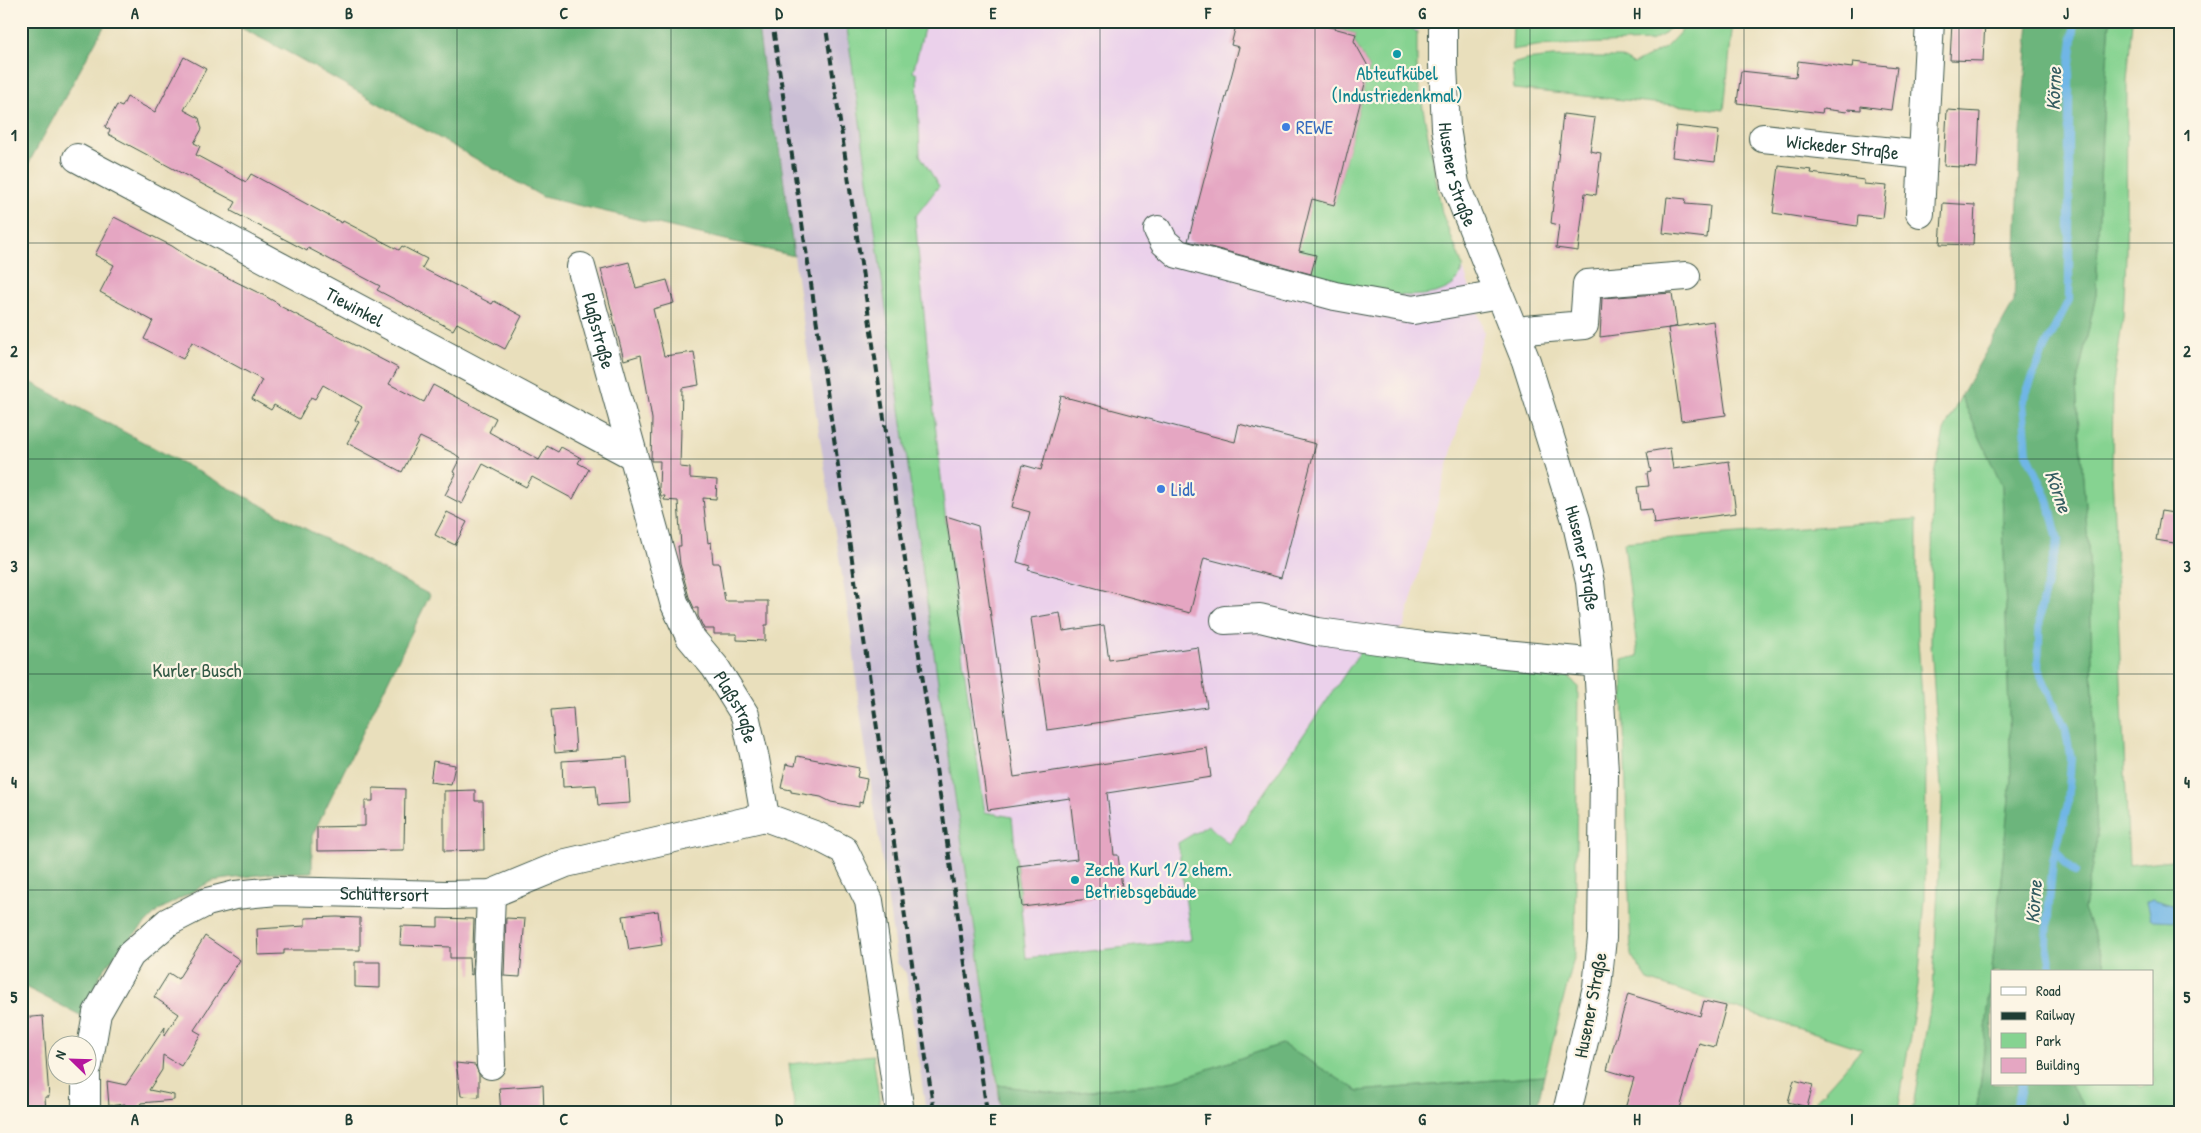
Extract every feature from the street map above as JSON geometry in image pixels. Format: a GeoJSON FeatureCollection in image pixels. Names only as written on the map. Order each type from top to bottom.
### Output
{"type":"FeatureCollection","features":[{"type":"Feature","properties":{"kind":"street","name":"Wickeder Straße"},"geometry":{"type":"LineString","coordinates":[[1920,213],[1930,21]]}},
{"type":"Feature","properties":{"kind":"street","name":"Husener Straße"},"geometry":{"type":"LineString","coordinates":[[1442,22],[1446,128],[1455,184],[1514,331],[1549,433],[1576,520],[1590,582],[1598,663],[1604,772],[1602,938],[1597,987],[1567,1112]]}},
{"type":"Feature","properties":{"kind":"street","name":"Wickeder Straße"},"geometry":{"type":"LineString","coordinates":[[1763,138],[1922,155]]}},
{"type":"Feature","properties":{"kind":"street","name":"Tiewinkel"},"geometry":{"type":"LineString","coordinates":[[77,158],[632,455]]}},
{"type":"Feature","properties":{"kind":"street"},"geometry":{"type":"LineString","coordinates":[[1158,230],[1164,242],[1178,254],[1371,304],[1413,310],[1499,294]]}},
{"type":"Feature","properties":{"kind":"street","name":"Plaßstraße"},"geometry":{"type":"LineString","coordinates":[[581,267],[674,602],[690,637],[715,667],[745,715],[765,817]]}},
{"type":"Feature","properties":{"kind":"street"},"geometry":{"type":"LineString","coordinates":[[1514,331],[1584,325],[1587,284],[1686,276]]}},
{"type":"Feature","properties":{"kind":"street"},"geometry":{"type":"LineString","coordinates":[[1225,620],[1260,618],[1318,632],[1424,646],[1598,663]]}},
{"type":"Feature","properties":{"kind":"street"},"geometry":{"type":"LineString","coordinates":[[765,817],[817,836],[844,850],[869,900],[900,1112]]}},
{"type":"Feature","properties":{"kind":"street","name":"Schüttersort"},"geometry":{"type":"LineString","coordinates":[[93,1036],[97,1013],[130,955],[168,922],[207,902],[235,895],[277,891],[437,895],[490,894],[566,863],[765,817]]}},
{"type":"Feature","properties":{"kind":"street"},"geometry":{"type":"LineString","coordinates":[[490,894],[488,974],[491,1065]]}},
{"type":"Feature","properties":{"kind":"street"},"geometry":{"type":"LineString","coordinates":[[86,1086],[86,1112]]}},
{"type":"Feature","properties":{"kind":"shaded area"},"geometry":{"type":"Polygon","coordinates":[[[757,21],[846,21],[939,689],[1001,1112],[926,1112],[906,973],[897,963],[858,697],[853,644],[816,414],[778,141],[771,123],[757,21]]]}},
{"type":"Feature","properties":{"kind":"shaded area"},"geometry":{"type":"Polygon","coordinates":[[[890,21],[1417,21],[1417,75],[1442,213],[1463,267],[1484,332],[1404,627],[1362,649],[1228,844],[1178,843],[1191,940],[1026,958],[1012,817],[985,812],[965,686],[927,355],[915,217],[890,21]]]}},
{"type":"Feature","properties":{"kind":"green space"},"geometry":{"type":"Polygon","coordinates":[[[21,21],[107,21],[21,177],[21,21]]]}},
{"type":"Feature","properties":{"kind":"green space"},"geometry":{"type":"Polygon","coordinates":[[[228,21],[757,21],[771,123],[778,141],[794,256],[543,197],[295,56],[228,21]]]}},
{"type":"Feature","properties":{"kind":"green space"},"geometry":{"type":"Polygon","coordinates":[[[846,21],[926,21],[913,72],[917,74],[920,155],[939,186],[915,217],[937,441],[954,589],[985,812],[1012,817],[1026,958],[1191,940],[1178,843],[1208,825],[1229,844],[1362,649],[1563,669],[1578,687],[1575,954],[1544,1076],[1358,1091],[1282,1044],[1170,1082],[1061,1094],[998,1085],[939,689],[846,21]]]}},
{"type":"Feature","properties":{"kind":"green space"},"geometry":{"type":"Polygon","coordinates":[[[1324,21],[1406,21],[1417,33],[1417,75],[1442,213],[1463,267],[1455,283],[1439,292],[1420,295],[1398,295],[1375,292],[1352,288],[1293,272],[1312,199],[1334,204],[1369,68],[1354,41],[1356,34],[1322,25],[1324,21]]]}},
{"type":"Feature","properties":{"kind":"green space"},"geometry":{"type":"Polygon","coordinates":[[[1513,21],[1676,21],[1663,35],[1650,41],[1536,46],[1512,50],[1513,21]]]}},
{"type":"Feature","properties":{"kind":"green space"},"geometry":{"type":"Polygon","coordinates":[[[1691,21],[1733,21],[1724,110],[1514,89],[1512,64],[1526,60],[1553,57],[1621,57],[1633,64],[1665,48],[1691,21]]]}},
{"type":"Feature","properties":{"kind":"green space"},"geometry":{"type":"Polygon","coordinates":[[[2029,21],[2110,21],[2102,132],[2096,295],[2076,387],[2089,558],[2097,837],[2084,909],[2107,970],[1992,970],[2011,778],[2002,486],[1961,396],[2014,302],[2020,146],[2029,21]]]}},
{"type":"Feature","properties":{"kind":"green space"},"geometry":{"type":"Polygon","coordinates":[[[2110,21],[2132,21],[2127,81],[2126,257],[2123,317],[2113,385],[2112,472],[2129,865],[2180,859],[2180,1101],[2177,1112],[2087,1112],[2072,1086],[2137,1086],[2140,1088],[2154,1086],[2154,970],[2107,970],[2084,909],[2097,837],[2089,558],[2076,387],[2096,295],[2102,132],[2110,21]]]}},
{"type":"Feature","properties":{"kind":"green space","name":"Kurler Busch"},"geometry":{"type":"Polygon","coordinates":[[[21,377],[430,595],[312,836],[312,872],[274,873],[212,881],[159,910],[119,950],[100,975],[82,1016],[21,985],[21,377]]]}},
{"type":"Feature","properties":{"kind":"green space"},"geometry":{"type":"Polygon","coordinates":[[[1961,396],[2002,486],[2011,779],[1981,1080],[1976,1112],[1912,1112],[1933,991],[1942,801],[1931,644],[1933,485],[1944,431],[1961,396]]]}},
{"type":"Feature","properties":{"kind":"green space"},"geometry":{"type":"Polygon","coordinates":[[[1917,519],[1917,628],[1926,752],[1925,899],[1918,985],[1898,1112],[1805,1112],[1862,1049],[1648,980],[1631,955],[1622,660],[1638,656],[1624,542],[1917,519]]]}},
{"type":"Feature","properties":{"kind":"green space"},"geometry":{"type":"Polygon","coordinates":[[[1991,979],[1991,1086],[2072,1086],[2087,1112],[1976,1112],[1991,979]]]}},
{"type":"Feature","properties":{"kind":"green space"},"geometry":{"type":"Polygon","coordinates":[[[1282,1044],[1358,1091],[1544,1076],[1536,1112],[1001,1112],[998,1085],[1061,1094],[1170,1082],[1282,1044]]]}},
{"type":"Feature","properties":{"kind":"green space"},"geometry":{"type":"Polygon","coordinates":[[[873,1055],[881,1112],[795,1112],[789,1064],[873,1055]]]}},
{"type":"Feature","properties":{"kind":"water"},"geometry":{"type":"Polygon","coordinates":[[[2152,899],[2180,905],[2180,921],[2153,920],[2150,918],[2146,902],[2152,899]]]}},
{"type":"Feature","properties":{"kind":"building","name":"REWE"},"geometry":{"type":"Polygon","coordinates":[[[1237,21],[1324,21],[1322,25],[1356,34],[1354,41],[1369,68],[1334,205],[1312,199],[1299,251],[1316,255],[1311,274],[1188,241],[1239,47],[1231,45],[1237,21]]]}},
{"type":"Feature","properties":{"kind":"building"},"geometry":{"type":"Polygon","coordinates":[[[1952,21],[1985,21],[1983,61],[1950,60],[1952,21]]]}},
{"type":"Feature","properties":{"kind":"building"},"geometry":{"type":"Polygon","coordinates":[[[184,57],[206,69],[184,110],[199,118],[202,129],[194,143],[200,146],[196,155],[246,182],[251,174],[342,223],[343,221],[399,250],[402,246],[427,259],[422,268],[492,304],[494,301],[522,316],[505,349],[457,323],[453,330],[377,290],[380,286],[308,248],[307,251],[231,211],[236,202],[108,134],[110,130],[105,127],[117,105],[122,107],[127,97],[155,112],[184,57]]]}},
{"type":"Feature","properties":{"kind":"building"},"geometry":{"type":"Polygon","coordinates":[[[1798,61],[1852,68],[1853,62],[1897,67],[1891,110],[1861,106],[1861,110],[1848,109],[1847,112],[1823,109],[1822,113],[1737,103],[1741,71],[1796,77],[1798,61]]]}},
{"type":"Feature","properties":{"kind":"building"},"geometry":{"type":"Polygon","coordinates":[[[1947,110],[1980,112],[1977,168],[1944,166],[1947,110]]]}},
{"type":"Feature","properties":{"kind":"building"},"geometry":{"type":"Polygon","coordinates":[[[1563,114],[1595,118],[1590,151],[1601,153],[1596,195],[1585,193],[1578,251],[1556,248],[1559,225],[1551,223],[1563,114]]]}},
{"type":"Feature","properties":{"kind":"building"},"geometry":{"type":"Polygon","coordinates":[[[1676,126],[1719,131],[1715,162],[1672,157],[1676,126]]]}},
{"type":"Feature","properties":{"kind":"building"},"geometry":{"type":"Polygon","coordinates":[[[1779,166],[1812,170],[1811,173],[1864,180],[1864,184],[1887,186],[1883,218],[1858,215],[1857,226],[1773,213],[1779,166]]]}},
{"type":"Feature","properties":{"kind":"building"},"geometry":{"type":"Polygon","coordinates":[[[1667,197],[1686,199],[1685,204],[1710,206],[1707,238],[1663,233],[1667,197]]]}},
{"type":"Feature","properties":{"kind":"building"},"geometry":{"type":"Polygon","coordinates":[[[1943,203],[1975,205],[1973,245],[1940,244],[1943,203]]]}},
{"type":"Feature","properties":{"kind":"building"},"geometry":{"type":"Polygon","coordinates":[[[114,217],[172,246],[196,262],[263,295],[278,305],[398,368],[389,384],[424,402],[433,385],[496,418],[489,432],[539,460],[547,446],[558,452],[561,447],[581,458],[578,463],[589,469],[573,499],[532,477],[526,487],[483,464],[462,504],[445,495],[456,474],[453,472],[460,458],[420,437],[402,472],[347,443],[359,422],[355,420],[362,407],[323,385],[315,399],[311,397],[299,419],[274,405],[271,410],[252,399],[262,380],[192,342],[183,359],[144,339],[153,321],[100,292],[114,265],[95,255],[114,217]]]}},
{"type":"Feature","properties":{"kind":"building"},"geometry":{"type":"Polygon","coordinates":[[[629,262],[636,288],[667,280],[674,303],[653,309],[664,356],[694,352],[699,385],[682,388],[680,467],[690,468],[690,478],[717,480],[716,499],[703,498],[708,543],[711,542],[713,563],[719,563],[725,601],[768,601],[768,625],[765,625],[765,641],[737,640],[737,634],[714,634],[714,629],[704,629],[698,616],[698,608],[694,608],[689,597],[680,564],[678,546],[681,546],[678,501],[664,500],[665,496],[661,496],[659,488],[660,461],[651,461],[652,419],[641,355],[624,360],[601,269],[629,262]]]}},
{"type":"Feature","properties":{"kind":"building"},"geometry":{"type":"Polygon","coordinates":[[[1672,293],[1677,327],[1600,337],[1602,298],[1672,293]]]}},
{"type":"Feature","properties":{"kind":"building"},"geometry":{"type":"Polygon","coordinates":[[[1713,321],[1726,415],[1681,421],[1668,328],[1713,321]]]}},
{"type":"Feature","properties":{"kind":"building","name":"Lidl"},"geometry":{"type":"Polygon","coordinates":[[[1061,396],[1235,442],[1239,424],[1316,444],[1281,578],[1204,558],[1190,613],[1028,570],[1030,566],[1017,562],[1030,512],[1012,507],[1023,465],[1041,470],[1061,396]]]}},
{"type":"Feature","properties":{"kind":"building"},"geometry":{"type":"Polygon","coordinates":[[[1670,448],[1673,469],[1729,461],[1736,513],[1654,524],[1652,509],[1640,510],[1637,487],[1649,486],[1647,473],[1651,472],[1647,452],[1670,448]]]}},
{"type":"Feature","properties":{"kind":"building"},"geometry":{"type":"Polygon","coordinates":[[[2161,511],[2180,514],[2180,544],[2156,540],[2161,511]]]}},
{"type":"Feature","properties":{"kind":"building"},"geometry":{"type":"Polygon","coordinates":[[[447,512],[467,522],[455,545],[435,535],[447,512]]]}},
{"type":"Feature","properties":{"kind":"building"},"geometry":{"type":"Polygon","coordinates":[[[946,516],[978,526],[1014,777],[1207,748],[1211,777],[1107,793],[1114,855],[1118,855],[1123,895],[1022,907],[1017,866],[1077,859],[1070,798],[988,810],[946,516]]]}},
{"type":"Feature","properties":{"kind":"building"},"geometry":{"type":"Polygon","coordinates":[[[1060,613],[1063,631],[1104,625],[1109,660],[1198,647],[1207,707],[1047,730],[1031,618],[1060,613]]]}},
{"type":"Feature","properties":{"kind":"building"},"geometry":{"type":"Polygon","coordinates":[[[573,708],[576,751],[555,753],[551,710],[573,708]]]}},
{"type":"Feature","properties":{"kind":"building"},"geometry":{"type":"Polygon","coordinates":[[[797,756],[859,768],[857,777],[867,779],[862,803],[859,802],[859,807],[831,802],[821,797],[791,792],[791,790],[781,788],[786,764],[795,766],[797,756]]]}},
{"type":"Feature","properties":{"kind":"building"},"geometry":{"type":"Polygon","coordinates":[[[627,757],[630,803],[598,805],[596,785],[563,787],[562,761],[627,757]]]}},
{"type":"Feature","properties":{"kind":"building"},"geometry":{"type":"Polygon","coordinates":[[[433,761],[455,765],[451,785],[430,782],[433,761]]]}},
{"type":"Feature","properties":{"kind":"building"},"geometry":{"type":"Polygon","coordinates":[[[373,788],[405,789],[404,850],[317,851],[317,827],[365,826],[365,801],[373,801],[373,788]]]}},
{"type":"Feature","properties":{"kind":"building"},"geometry":{"type":"Polygon","coordinates":[[[475,790],[475,801],[483,801],[484,850],[444,851],[444,791],[475,790]]]}},
{"type":"Feature","properties":{"kind":"building"},"geometry":{"type":"Polygon","coordinates":[[[658,911],[662,945],[629,950],[623,916],[658,911]]]}},
{"type":"Feature","properties":{"kind":"building"},"geometry":{"type":"Polygon","coordinates":[[[305,918],[360,918],[360,950],[284,950],[284,954],[258,955],[257,929],[305,926],[305,918]]]}},
{"type":"Feature","properties":{"kind":"building"},"geometry":{"type":"Polygon","coordinates":[[[438,918],[474,919],[472,975],[470,974],[469,958],[450,958],[450,947],[400,945],[401,926],[438,927],[438,918]]]}},
{"type":"Feature","properties":{"kind":"building"},"geometry":{"type":"Polygon","coordinates":[[[506,918],[525,919],[520,977],[504,976],[506,918]]]}},
{"type":"Feature","properties":{"kind":"building"},"geometry":{"type":"Polygon","coordinates":[[[205,936],[240,960],[194,1030],[201,1034],[181,1066],[163,1055],[162,1070],[149,1090],[174,1095],[174,1100],[141,1103],[136,1112],[125,1112],[125,1104],[109,1106],[107,1081],[126,1085],[165,1027],[164,1036],[179,1014],[154,997],[169,973],[178,979],[205,936]]]}},
{"type":"Feature","properties":{"kind":"building"},"geometry":{"type":"Polygon","coordinates":[[[355,962],[380,962],[380,988],[355,987],[355,962]]]}},
{"type":"Feature","properties":{"kind":"building"},"geometry":{"type":"Polygon","coordinates":[[[1628,994],[1700,1016],[1704,1001],[1726,1006],[1715,1047],[1699,1043],[1679,1112],[1624,1112],[1634,1078],[1607,1070],[1628,994]]]}},
{"type":"Feature","properties":{"kind":"building"},"geometry":{"type":"Polygon","coordinates":[[[43,1016],[49,1097],[45,1097],[46,1112],[21,1112],[21,1018],[43,1016]]]}},
{"type":"Feature","properties":{"kind":"building"},"geometry":{"type":"Polygon","coordinates":[[[456,1063],[475,1065],[479,1074],[479,1097],[461,1096],[456,1063]]]}},
{"type":"Feature","properties":{"kind":"building"},"geometry":{"type":"Polygon","coordinates":[[[1794,1080],[1813,1085],[1807,1107],[1788,1102],[1794,1080]]]}},
{"type":"Feature","properties":{"kind":"building"},"geometry":{"type":"Polygon","coordinates":[[[543,1085],[544,1112],[501,1112],[499,1088],[543,1085]]]}},
{"type":"Feature","properties":{"kind":"waterway","name":"Körne"},"geometry":{"type":"LineString","coordinates":[[2052,970],[2047,946],[2053,860],[2068,804],[2071,758],[2065,728],[2038,669],[2040,611],[2058,540],[2048,500],[2027,453],[2023,401],[2044,349],[2069,300],[2069,73],[2075,21]]}},
{"type":"Feature","properties":{"kind":"waterway"},"geometry":{"type":"LineString","coordinates":[[2056,850],[2064,862],[2075,872]]}},
{"type":"Feature","properties":{"kind":"waterway","name":"Körne"},"geometry":{"type":"LineString","coordinates":[[2015,1112],[2022,1086]]}},
{"type":"Feature","properties":{"kind":"railway"},"geometry":{"type":"LineString","coordinates":[[772,21],[934,1112]]}},
{"type":"Feature","properties":{"kind":"railway"},"geometry":{"type":"LineString","coordinates":[[825,21],[987,1112]]}},
{"type":"Feature","properties":{"kind":"place","name":"Abteufkübel (Industriedenkmal)"},"geometry":{"type":"Point","coordinates":[1397,54]}},
{"type":"Feature","properties":{"kind":"place","name":"REWE"},"geometry":{"type":"Point","coordinates":[1286,127]}},
{"type":"Feature","properties":{"kind":"place","name":"Lidl"},"geometry":{"type":"Point","coordinates":[1161,489]}},
{"type":"Feature","properties":{"kind":"place","name":"Zeche Kurl 1/2 ehem. Betriebsgebäude"},"geometry":{"type":"Point","coordinates":[1075,880]}}]}
